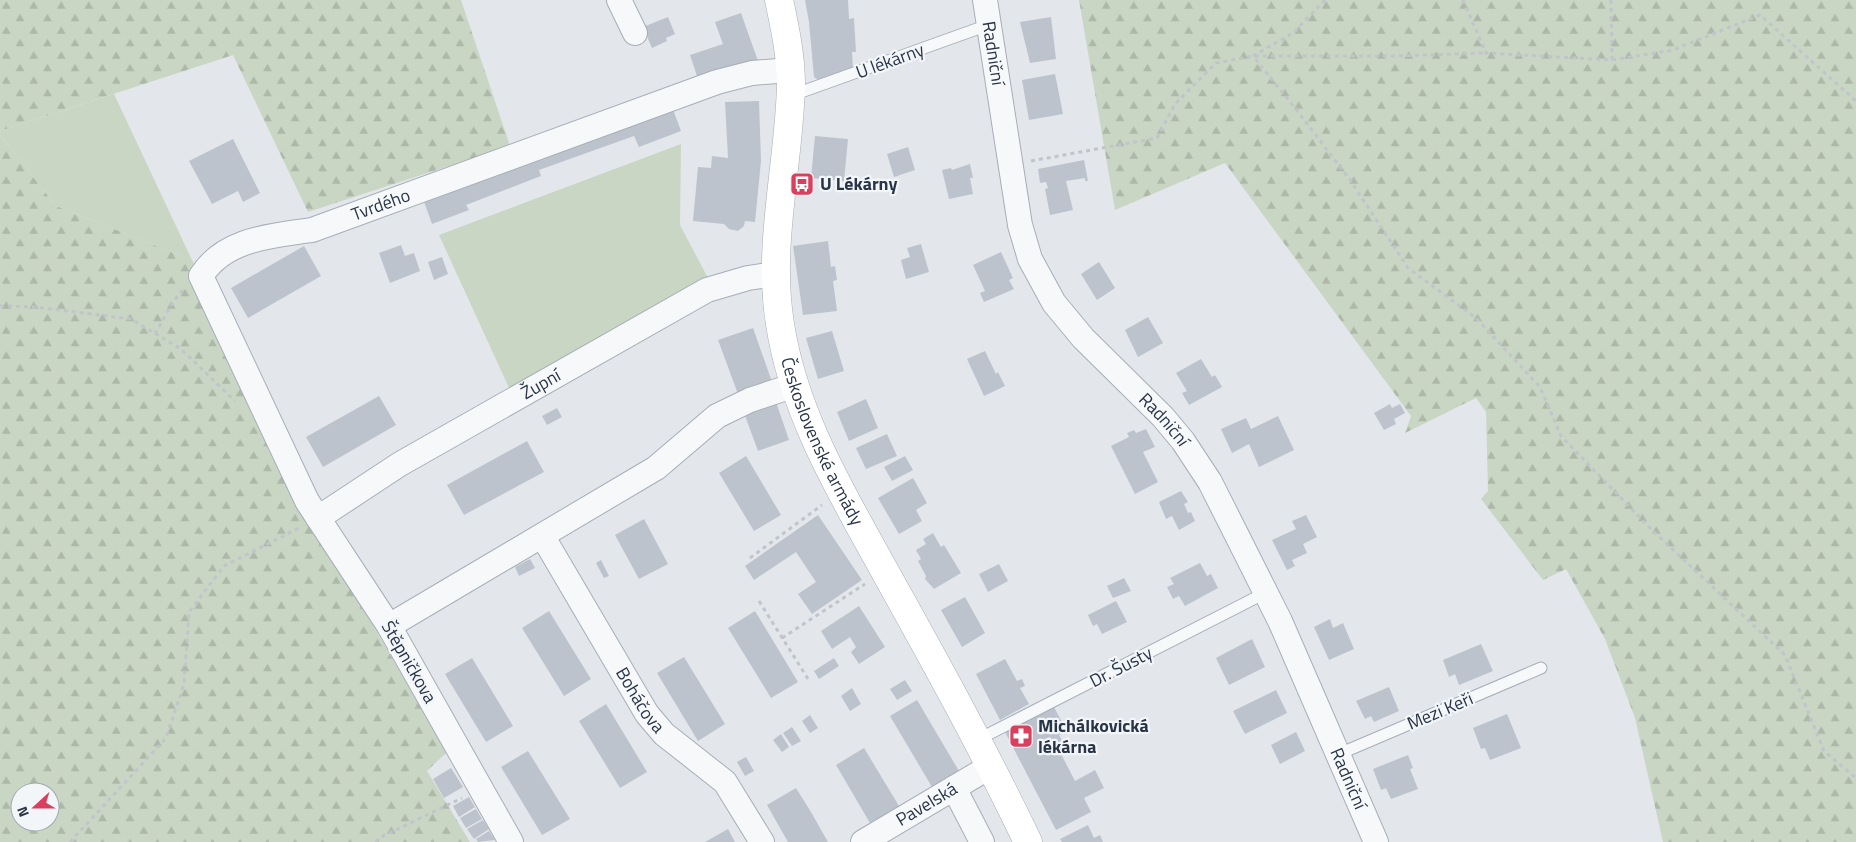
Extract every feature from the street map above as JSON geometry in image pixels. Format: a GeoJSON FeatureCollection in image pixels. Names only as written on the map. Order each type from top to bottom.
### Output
{"type":"FeatureCollection","features":[{"type":"Feature","properties":{"kind":"street"},"geometry":{"type":"LineString","coordinates":[[620,0],[635,33]]}},
{"type":"Feature","properties":{"kind":"street","name":"Československé armády"},"geometry":{"type":"LineString","coordinates":[[778,0],[785,30],[790,83],[776,229],[775,274],[780,326],[795,385],[809,424],[831,472],[991,766],[1028,842]]}},
{"type":"Feature","properties":{"kind":"street","name":"Radniční"},"geometry":{"type":"LineString","coordinates":[[985,0],[1020,225],[1030,259],[1054,303],[1083,338],[1163,417],[1183,441],[1210,482],[1266,593],[1339,754],[1376,842]]}},
{"type":"Feature","properties":{"kind":"street","name":"Tvrdého"},"geometry":{"type":"LineString","coordinates":[[300,487],[201,276],[208,265],[218,256],[250,239],[312,230],[717,82],[752,73],[790,83]]}},
{"type":"Feature","properties":{"kind":"street","name":"Župní"},"geometry":{"type":"LineString","coordinates":[[318,518],[400,464],[707,290],[748,278],[775,274]]}},
{"type":"Feature","properties":{"kind":"street"},"geometry":{"type":"LineString","coordinates":[[389,626],[498,560],[543,537],[656,468],[717,416],[750,400],[795,385]]}},
{"type":"Feature","properties":{"kind":"street","name":"Štěpničkova"},"geometry":{"type":"LineString","coordinates":[[300,487],[318,518],[389,626],[511,842]]}},
{"type":"Feature","properties":{"kind":"street","name":"Boháčova"},"geometry":{"type":"LineString","coordinates":[[543,537],[647,714],[664,734],[725,782],[762,842]]}},
{"type":"Feature","properties":{"kind":"street","name":"Pavelská"},"geometry":{"type":"LineString","coordinates":[[863,842],[991,766]]}},
{"type":"Feature","properties":{"kind":"street"},"geometry":{"type":"LineString","coordinates":[[954,788],[982,842]]}},
{"type":"Feature","properties":{"kind":"lane","name":"U lékárny"},"geometry":{"type":"LineString","coordinates":[[790,83],[988,25]]}},
{"type":"Feature","properties":{"kind":"lane","name":"Dr. Šusty"},"geometry":{"type":"LineString","coordinates":[[977,740],[1266,593]]}},
{"type":"Feature","properties":{"kind":"lane","name":"Mezi Keři"},"geometry":{"type":"LineString","coordinates":[[1339,754],[1541,668]]}},
{"type":"Feature","properties":{"kind":"path"},"geometry":{"type":"LineString","coordinates":[[1253,56],[1294,34],[1325,0]]}},
{"type":"Feature","properties":{"kind":"path"},"geometry":{"type":"LineString","coordinates":[[1463,0],[1486,53]]}},
{"type":"Feature","properties":{"kind":"path"},"geometry":{"type":"LineString","coordinates":[[1611,0],[1612,60]]}},
{"type":"Feature","properties":{"kind":"path"},"geometry":{"type":"LineString","coordinates":[[1011,165],[1157,138],[1175,104],[1216,63],[1253,56],[1393,56],[1486,53],[1612,60],[1673,50],[1760,15],[1856,101]]}},
{"type":"Feature","properties":{"kind":"path"},"geometry":{"type":"LineString","coordinates":[[1253,56],[1299,112],[1350,180],[1408,268],[1476,318],[1540,387],[1561,436],[1651,530],[1785,655],[1824,751],[1856,778]]}},
{"type":"Feature","properties":{"kind":"path"},"geometry":{"type":"LineString","coordinates":[[155,334],[172,302],[185,287]]}},
{"type":"Feature","properties":{"kind":"path"},"geometry":{"type":"LineString","coordinates":[[0,306],[131,319],[181,349],[236,402]]}},
{"type":"Feature","properties":{"kind":"path"},"geometry":{"type":"LineString","coordinates":[[750,558],[828,502]]}},
{"type":"Feature","properties":{"kind":"path"},"geometry":{"type":"LineString","coordinates":[[70,842],[166,738],[184,684],[190,612],[224,566],[318,518]]}},
{"type":"Feature","properties":{"kind":"path"},"geometry":{"type":"LineString","coordinates":[[782,638],[866,584]]}},
{"type":"Feature","properties":{"kind":"path"},"geometry":{"type":"LineString","coordinates":[[759,601],[810,682]]}},
{"type":"Feature","properties":{"kind":"path"},"geometry":{"type":"LineString","coordinates":[[376,842],[379,838],[481,789]]}},
{"type":"Feature","properties":{"kind":"green space"},"geometry":{"type":"Polygon","coordinates":[[[0,0],[461,0],[510,146],[308,212],[233,55],[0,131],[0,0]]]}},
{"type":"Feature","properties":{"kind":"green space"},"geometry":{"type":"Polygon","coordinates":[[[1079,0],[1856,0],[1856,842],[1663,842],[1635,718],[1605,639],[1566,569],[1543,580],[1481,499],[1488,491],[1486,412],[1476,398],[1405,433],[1411,416],[1225,163],[1115,210],[1079,0]]]}},
{"type":"Feature","properties":{"kind":"green space"},"geometry":{"type":"Polygon","coordinates":[[[114,94],[192,260],[56,206],[0,135],[0,131],[114,94]]]}},
{"type":"Feature","properties":{"kind":"green space"},"geometry":{"type":"Polygon","coordinates":[[[0,135],[56,206],[192,260],[309,516],[447,752],[427,771],[470,842],[0,842],[0,135]]]}},
{"type":"Feature","properties":{"kind":"green space"},"geometry":{"type":"Polygon","coordinates":[[[681,144],[680,225],[708,278],[510,390],[439,235],[681,144]]]}},
{"type":"Feature","properties":{"kind":"building"},"geometry":{"type":"Polygon","coordinates":[[[805,0],[848,0],[849,19],[854,18],[856,52],[852,52],[853,68],[820,81],[814,77],[805,0]]]}},
{"type":"Feature","properties":{"kind":"building"},"geometry":{"type":"Polygon","coordinates":[[[741,13],[758,61],[699,82],[690,55],[723,44],[715,22],[741,13]]]}},
{"type":"Feature","properties":{"kind":"building"},"geometry":{"type":"Polygon","coordinates":[[[668,17],[675,34],[666,38],[667,41],[652,48],[643,27],[668,17]]]}},
{"type":"Feature","properties":{"kind":"building"},"geometry":{"type":"Polygon","coordinates":[[[1051,17],[1056,59],[1030,63],[1020,22],[1051,17]]]}},
{"type":"Feature","properties":{"kind":"building"},"geometry":{"type":"Polygon","coordinates":[[[1055,74],[1063,114],[1029,120],[1022,80],[1055,74]]]}},
{"type":"Feature","properties":{"kind":"building"},"geometry":{"type":"Polygon","coordinates":[[[759,101],[761,161],[755,222],[745,221],[744,226],[738,231],[729,229],[724,224],[693,221],[698,167],[711,168],[712,156],[728,158],[725,102],[759,101]]]}},
{"type":"Feature","properties":{"kind":"building"},"geometry":{"type":"Polygon","coordinates":[[[671,104],[681,131],[639,147],[634,136],[539,170],[541,176],[466,205],[469,210],[432,224],[422,196],[671,104]]]}},
{"type":"Feature","properties":{"kind":"building"},"geometry":{"type":"Polygon","coordinates":[[[815,136],[848,139],[844,181],[811,178],[815,136]]]}},
{"type":"Feature","properties":{"kind":"building"},"geometry":{"type":"Polygon","coordinates":[[[233,139],[260,193],[243,202],[238,191],[212,204],[189,161],[233,139]]]}},
{"type":"Feature","properties":{"kind":"building"},"geometry":{"type":"Polygon","coordinates":[[[908,147],[915,170],[894,177],[887,154],[908,147]]]}},
{"type":"Feature","properties":{"kind":"building"},"geometry":{"type":"Polygon","coordinates":[[[1084,160],[1088,181],[1085,181],[1085,178],[1066,181],[1073,210],[1050,215],[1045,189],[1048,188],[1046,182],[1040,183],[1038,169],[1084,160]]]}},
{"type":"Feature","properties":{"kind":"building"},"geometry":{"type":"Polygon","coordinates":[[[970,164],[973,178],[970,178],[973,194],[949,199],[942,170],[951,168],[952,170],[970,164]]]}},
{"type":"Feature","properties":{"kind":"building"},"geometry":{"type":"Polygon","coordinates":[[[828,241],[831,267],[835,266],[837,280],[833,281],[837,311],[803,315],[793,246],[828,241]]]}},
{"type":"Feature","properties":{"kind":"building"},"geometry":{"type":"Polygon","coordinates":[[[921,244],[929,272],[906,279],[901,260],[910,257],[907,248],[921,244]]]}},
{"type":"Feature","properties":{"kind":"building"},"geometry":{"type":"Polygon","coordinates":[[[401,245],[405,256],[414,253],[420,271],[390,283],[379,253],[401,245]]]}},
{"type":"Feature","properties":{"kind":"building"},"geometry":{"type":"Polygon","coordinates":[[[304,246],[321,276],[248,318],[231,288],[304,246]]]}},
{"type":"Feature","properties":{"kind":"building"},"geometry":{"type":"Polygon","coordinates":[[[1001,252],[1013,278],[1009,280],[1014,289],[984,302],[980,293],[985,291],[973,265],[1001,252]]]}},
{"type":"Feature","properties":{"kind":"building"},"geometry":{"type":"Polygon","coordinates":[[[442,257],[448,274],[434,280],[428,262],[442,257]]]}},
{"type":"Feature","properties":{"kind":"building"},"geometry":{"type":"Polygon","coordinates":[[[1099,262],[1115,288],[1097,300],[1081,274],[1099,262]]]}},
{"type":"Feature","properties":{"kind":"building"},"geometry":{"type":"Polygon","coordinates":[[[1148,317],[1163,343],[1138,357],[1125,330],[1148,317]]]}},
{"type":"Feature","properties":{"kind":"building"},"geometry":{"type":"Polygon","coordinates":[[[753,328],[772,382],[738,394],[718,340],[753,328]]]}},
{"type":"Feature","properties":{"kind":"building"},"geometry":{"type":"Polygon","coordinates":[[[832,331],[844,371],[818,379],[806,338],[832,331]]]}},
{"type":"Feature","properties":{"kind":"building"},"geometry":{"type":"Polygon","coordinates":[[[985,351],[996,374],[998,372],[1005,386],[984,396],[967,359],[985,351]]]}},
{"type":"Feature","properties":{"kind":"building"},"geometry":{"type":"Polygon","coordinates":[[[1201,359],[1212,377],[1215,375],[1222,387],[1189,405],[1182,393],[1187,391],[1176,373],[1201,359]]]}},
{"type":"Feature","properties":{"kind":"building"},"geometry":{"type":"Polygon","coordinates":[[[379,396],[396,425],[323,467],[306,437],[379,396]]]}},
{"type":"Feature","properties":{"kind":"building"},"geometry":{"type":"Polygon","coordinates":[[[775,399],[789,440],[758,451],[743,410],[775,399]]]}},
{"type":"Feature","properties":{"kind":"building"},"geometry":{"type":"Polygon","coordinates":[[[866,399],[878,428],[849,441],[837,412],[866,399]]]}},
{"type":"Feature","properties":{"kind":"building"},"geometry":{"type":"Polygon","coordinates":[[[1390,404],[1392,408],[1400,404],[1405,413],[1394,419],[1396,424],[1384,430],[1374,413],[1390,404]]]}},
{"type":"Feature","properties":{"kind":"building"},"geometry":{"type":"Polygon","coordinates":[[[557,408],[562,417],[547,425],[542,416],[557,408]]]}},
{"type":"Feature","properties":{"kind":"building"},"geometry":{"type":"Polygon","coordinates":[[[1278,416],[1294,450],[1259,467],[1249,444],[1232,453],[1221,429],[1246,418],[1251,429],[1278,416]]]}},
{"type":"Feature","properties":{"kind":"building"},"geometry":{"type":"Polygon","coordinates":[[[1146,429],[1155,447],[1143,452],[1158,482],[1135,494],[1111,446],[1129,437],[1127,433],[1134,430],[1136,433],[1146,429]]]}},
{"type":"Feature","properties":{"kind":"building"},"geometry":{"type":"Polygon","coordinates":[[[887,434],[897,456],[866,469],[856,448],[887,434]]]}},
{"type":"Feature","properties":{"kind":"building"},"geometry":{"type":"Polygon","coordinates":[[[527,441],[544,472],[464,515],[447,485],[527,441]]]}},
{"type":"Feature","properties":{"kind":"building"},"geometry":{"type":"Polygon","coordinates":[[[746,456],[781,515],[754,531],[719,473],[746,456]]]}},
{"type":"Feature","properties":{"kind":"building"},"geometry":{"type":"Polygon","coordinates":[[[905,456],[913,470],[892,481],[884,467],[905,456]]]}},
{"type":"Feature","properties":{"kind":"building"},"geometry":{"type":"Polygon","coordinates":[[[913,478],[927,503],[916,510],[922,521],[899,534],[878,498],[913,478]]]}},
{"type":"Feature","properties":{"kind":"building"},"geometry":{"type":"Polygon","coordinates":[[[1181,491],[1188,502],[1184,504],[1188,513],[1191,512],[1195,521],[1179,530],[1172,516],[1166,519],[1159,502],[1181,491]]]}},
{"type":"Feature","properties":{"kind":"building"},"geometry":{"type":"Polygon","coordinates":[[[818,515],[862,580],[812,614],[798,594],[816,582],[796,552],[754,580],[745,566],[818,515]]]}},
{"type":"Feature","properties":{"kind":"building"},"geometry":{"type":"Polygon","coordinates":[[[1306,515],[1317,537],[1303,544],[1307,553],[1292,560],[1295,566],[1287,570],[1272,540],[1296,529],[1292,521],[1306,515]]]}},
{"type":"Feature","properties":{"kind":"building"},"geometry":{"type":"Polygon","coordinates":[[[644,519],[668,564],[639,579],[615,535],[644,519]]]}},
{"type":"Feature","properties":{"kind":"building"},"geometry":{"type":"Polygon","coordinates":[[[933,533],[941,547],[944,545],[961,573],[934,589],[925,579],[926,576],[918,561],[921,559],[916,550],[926,544],[923,539],[933,533]]]}},
{"type":"Feature","properties":{"kind":"building"},"geometry":{"type":"Polygon","coordinates":[[[530,559],[535,568],[519,576],[515,567],[530,559]]]}},
{"type":"Feature","properties":{"kind":"building"},"geometry":{"type":"Polygon","coordinates":[[[601,560],[609,576],[604,578],[596,563],[601,560]]]}},
{"type":"Feature","properties":{"kind":"building"},"geometry":{"type":"Polygon","coordinates":[[[1200,563],[1207,576],[1211,574],[1218,588],[1185,606],[1179,596],[1173,599],[1167,587],[1174,584],[1170,578],[1200,563]]]}},
{"type":"Feature","properties":{"kind":"building"},"geometry":{"type":"Polygon","coordinates":[[[999,564],[1008,581],[988,592],[979,574],[999,564]]]}},
{"type":"Feature","properties":{"kind":"building"},"geometry":{"type":"Polygon","coordinates":[[[1124,578],[1131,591],[1113,598],[1107,586],[1124,578]]]}},
{"type":"Feature","properties":{"kind":"building"},"geometry":{"type":"Polygon","coordinates":[[[965,597],[985,633],[962,647],[941,610],[965,597]]]}},
{"type":"Feature","properties":{"kind":"building"},"geometry":{"type":"Polygon","coordinates":[[[1116,601],[1127,622],[1102,634],[1097,624],[1093,626],[1088,615],[1116,601]]]}},
{"type":"Feature","properties":{"kind":"building"},"geometry":{"type":"Polygon","coordinates":[[[859,606],[885,647],[859,664],[851,652],[856,647],[850,637],[832,649],[821,631],[859,606]]]}},
{"type":"Feature","properties":{"kind":"building"},"geometry":{"type":"Polygon","coordinates":[[[549,611],[591,679],[564,696],[522,628],[549,611]]]}},
{"type":"Feature","properties":{"kind":"building"},"geometry":{"type":"Polygon","coordinates":[[[755,611],[798,682],[771,698],[728,628],[755,611]]]}},
{"type":"Feature","properties":{"kind":"building"},"geometry":{"type":"Polygon","coordinates":[[[1330,619],[1333,628],[1343,623],[1354,649],[1329,660],[1314,627],[1330,619]]]}},
{"type":"Feature","properties":{"kind":"building"},"geometry":{"type":"Polygon","coordinates":[[[1252,639],[1265,667],[1229,685],[1216,658],[1252,639]]]}},
{"type":"Feature","properties":{"kind":"building"},"geometry":{"type":"Polygon","coordinates":[[[1481,644],[1493,671],[1459,685],[1455,674],[1449,677],[1443,660],[1481,644]]]}},
{"type":"Feature","properties":{"kind":"building"},"geometry":{"type":"Polygon","coordinates":[[[684,657],[725,724],[698,741],[657,673],[684,657]]]}},
{"type":"Feature","properties":{"kind":"building"},"geometry":{"type":"Polygon","coordinates":[[[472,658],[513,726],[486,742],[445,674],[472,658]]]}},
{"type":"Feature","properties":{"kind":"building"},"geometry":{"type":"Polygon","coordinates":[[[834,658],[839,666],[819,679],[814,671],[834,658]]]}},
{"type":"Feature","properties":{"kind":"building"},"geometry":{"type":"Polygon","coordinates":[[[1005,659],[1017,681],[1022,679],[1025,686],[1020,688],[1029,704],[1000,720],[976,674],[1005,659]]]}},
{"type":"Feature","properties":{"kind":"building"},"geometry":{"type":"Polygon","coordinates":[[[905,680],[912,691],[897,700],[890,689],[905,680]]]}},
{"type":"Feature","properties":{"kind":"building"},"geometry":{"type":"Polygon","coordinates":[[[1389,687],[1399,711],[1374,722],[1371,716],[1365,719],[1356,701],[1389,687]]]}},
{"type":"Feature","properties":{"kind":"building"},"geometry":{"type":"Polygon","coordinates":[[[852,688],[861,704],[850,711],[841,696],[852,688]]]}},
{"type":"Feature","properties":{"kind":"building"},"geometry":{"type":"Polygon","coordinates":[[[1276,690],[1287,713],[1245,734],[1233,711],[1276,690]]]}},
{"type":"Feature","properties":{"kind":"building"},"geometry":{"type":"Polygon","coordinates":[[[917,700],[959,771],[932,787],[890,716],[917,700]]]}},
{"type":"Feature","properties":{"kind":"building"},"geometry":{"type":"Polygon","coordinates":[[[606,704],[647,772],[620,788],[579,721],[606,704]]]}},
{"type":"Feature","properties":{"kind":"building"},"geometry":{"type":"Polygon","coordinates":[[[1054,707],[1067,732],[1059,735],[1067,750],[1061,754],[1075,781],[1095,770],[1104,788],[1084,798],[1091,812],[1056,830],[1005,732],[1054,707]]]}},
{"type":"Feature","properties":{"kind":"building"},"geometry":{"type":"Polygon","coordinates":[[[1507,714],[1521,748],[1490,760],[1485,748],[1481,749],[1473,728],[1507,714]]]}},
{"type":"Feature","properties":{"kind":"building"},"geometry":{"type":"Polygon","coordinates":[[[810,715],[818,728],[810,733],[802,721],[810,715]]]}},
{"type":"Feature","properties":{"kind":"building"},"geometry":{"type":"Polygon","coordinates":[[[792,727],[801,741],[792,746],[783,733],[792,727]]]}},
{"type":"Feature","properties":{"kind":"building"},"geometry":{"type":"Polygon","coordinates":[[[1296,732],[1305,751],[1280,764],[1271,745],[1296,732]]]}},
{"type":"Feature","properties":{"kind":"building"},"geometry":{"type":"Polygon","coordinates":[[[781,734],[789,747],[782,752],[773,740],[781,734]]]}},
{"type":"Feature","properties":{"kind":"building"},"geometry":{"type":"Polygon","coordinates":[[[864,748],[899,806],[870,823],[836,765],[864,748]]]}},
{"type":"Feature","properties":{"kind":"building"},"geometry":{"type":"Polygon","coordinates":[[[528,751],[570,819],[542,835],[501,767],[528,751]]]}},
{"type":"Feature","properties":{"kind":"building"},"geometry":{"type":"Polygon","coordinates":[[[1408,755],[1413,768],[1410,769],[1418,789],[1391,799],[1386,788],[1381,790],[1373,769],[1408,755]]]}},
{"type":"Feature","properties":{"kind":"building"},"geometry":{"type":"Polygon","coordinates":[[[746,757],[754,771],[745,776],[737,762],[746,757]]]}},
{"type":"Feature","properties":{"kind":"building"},"geometry":{"type":"Polygon","coordinates":[[[451,768],[463,787],[444,798],[433,779],[451,768]]]}},
{"type":"Feature","properties":{"kind":"building"},"geometry":{"type":"Polygon","coordinates":[[[796,788],[828,842],[788,842],[767,805],[796,788]]]}},
{"type":"Feature","properties":{"kind":"building"},"geometry":{"type":"Polygon","coordinates":[[[469,797],[475,807],[459,817],[453,806],[469,797]]]}},
{"type":"Feature","properties":{"kind":"building"},"geometry":{"type":"Polygon","coordinates":[[[476,809],[482,819],[466,828],[460,818],[476,809]]]}},
{"type":"Feature","properties":{"kind":"building"},"geometry":{"type":"Polygon","coordinates":[[[483,820],[489,829],[474,839],[467,829],[483,820]]]}},
{"type":"Feature","properties":{"kind":"building"},"geometry":{"type":"Polygon","coordinates":[[[1088,825],[1094,838],[1100,835],[1103,842],[1062,842],[1060,839],[1088,825]]]}},
{"type":"Feature","properties":{"kind":"building"},"geometry":{"type":"Polygon","coordinates":[[[728,829],[735,842],[705,842],[728,829]]]}},
{"type":"Feature","properties":{"kind":"building"},"geometry":{"type":"Polygon","coordinates":[[[489,831],[495,840],[478,842],[476,839],[489,831]]]}},
{"type":"Feature","properties":{"kind":"place","name":"U Lékárny"},"geometry":{"type":"Point","coordinates":[802,184]}},
{"type":"Feature","properties":{"kind":"place","name":"Michálkovická lékárna"},"geometry":{"type":"Point","coordinates":[1021,736]}}]}
